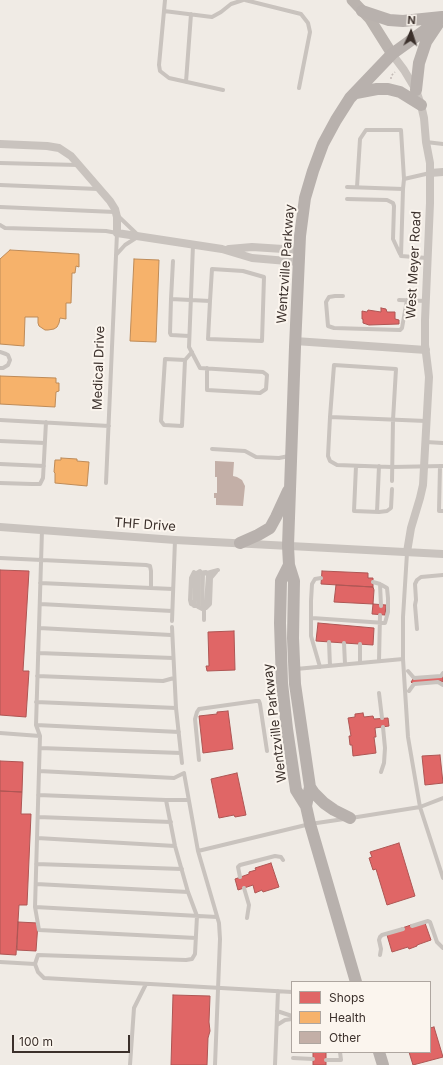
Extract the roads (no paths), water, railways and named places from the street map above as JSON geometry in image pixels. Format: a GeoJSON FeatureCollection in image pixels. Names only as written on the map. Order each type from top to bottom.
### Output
{"type":"FeatureCollection","features":[{"type":"Feature","properties":{"kind":"main road","name":"West Meyer Road"},"geometry":{"type":"LineString","coordinates":[[352,0],[370,19],[392,54]]}},
{"type":"Feature","properties":{"kind":"main road"},"geometry":{"type":"LineString","coordinates":[[362,11],[389,20],[403,21],[443,17]]}},
{"type":"Feature","properties":{"kind":"main road"},"geometry":{"type":"LineString","coordinates":[[416,90],[419,63],[426,42],[443,17]]}},
{"type":"Feature","properties":{"kind":"main road","name":"Wentzville Parkway"},"geometry":{"type":"LineString","coordinates":[[306,806],[310,787],[295,684],[293,638],[294,581],[289,565],[288,546],[299,250],[305,198],[323,144],[350,98],[392,54],[443,17]]}},
{"type":"Feature","properties":{"kind":"main road"},"geometry":{"type":"LineString","coordinates":[[356,92],[388,89],[400,92],[421,105]]}},
{"type":"Feature","properties":{"kind":"main road"},"geometry":{"type":"LineString","coordinates":[[240,543],[270,528],[290,486]]}},
{"type":"Feature","properties":{"kind":"main road","name":"Wentzville Parkway"},"geometry":{"type":"LineString","coordinates":[[289,565],[282,581],[280,623],[282,683],[296,790],[306,806],[356,981]]}},
{"type":"Feature","properties":{"kind":"main road"},"geometry":{"type":"LineString","coordinates":[[310,787],[324,803],[350,818]]}},
{"type":"Feature","properties":{"kind":"main road"},"geometry":{"type":"LineString","coordinates":[[379,1053],[383,1065]]}},
{"type":"Feature","properties":{"kind":"street","name":"West Meyer Road"},"geometry":{"type":"LineString","coordinates":[[392,54],[416,90],[424,118],[430,163],[428,258],[424,320],[429,377],[426,442],[423,485],[411,528],[407,552]]}},
{"type":"Feature","properties":{"kind":"street","name":"Medical Drive"},"geometry":{"type":"LineString","coordinates":[[0,144],[47,146],[58,148],[71,156],[110,200],[116,213],[117,233]]}},
{"type":"Feature","properties":{"kind":"street"},"geometry":{"type":"LineString","coordinates":[[430,173],[443,172]]}},
{"type":"Feature","properties":{"kind":"street"},"geometry":{"type":"LineString","coordinates":[[117,233],[222,249],[252,258],[299,262]]}},
{"type":"Feature","properties":{"kind":"street"},"geometry":{"type":"LineString","coordinates":[[222,249],[252,247],[299,250]]}},
{"type":"Feature","properties":{"kind":"street"},"geometry":{"type":"LineString","coordinates":[[295,341],[426,350]]}},
{"type":"Feature","properties":{"kind":"street","name":"THF Drive"},"geometry":{"type":"LineString","coordinates":[[0,527],[176,540],[443,554]]}},
{"type":"Feature","properties":{"kind":"lane"},"geometry":{"type":"LineString","coordinates":[[165,0],[159,65],[160,71],[169,78],[223,90]]}},
{"type":"Feature","properties":{"kind":"lane"},"geometry":{"type":"LineString","coordinates":[[164,11],[212,17],[231,4],[244,0],[301,14],[308,22],[310,32],[299,88]]}},
{"type":"Feature","properties":{"kind":"lane"},"geometry":{"type":"LineString","coordinates":[[186,82],[191,14]]}},
{"type":"Feature","properties":{"kind":"lane"},"geometry":{"type":"LineString","coordinates":[[357,187],[360,139],[366,130],[401,130],[404,179],[402,256]]}},
{"type":"Feature","properties":{"kind":"lane"},"geometry":{"type":"LineString","coordinates":[[426,142],[443,144]]}},
{"type":"Feature","properties":{"kind":"lane"},"geometry":{"type":"LineString","coordinates":[[0,163],[79,165]]}},
{"type":"Feature","properties":{"kind":"lane"},"geometry":{"type":"LineString","coordinates":[[404,179],[430,173]]}},
{"type":"Feature","properties":{"kind":"lane"},"geometry":{"type":"LineString","coordinates":[[0,185],[101,189]]}},
{"type":"Feature","properties":{"kind":"lane"},"geometry":{"type":"LineString","coordinates":[[347,187],[403,189]]}},
{"type":"Feature","properties":{"kind":"lane"},"geometry":{"type":"LineString","coordinates":[[347,198],[387,200],[392,202],[394,206],[393,238],[402,256]]}},
{"type":"Feature","properties":{"kind":"lane"},"geometry":{"type":"LineString","coordinates":[[0,207],[116,213]]}},
{"type":"Feature","properties":{"kind":"lane","name":"Medical Drive"},"geometry":{"type":"LineString","coordinates":[[116,213],[138,236]]}},
{"type":"Feature","properties":{"kind":"lane"},"geometry":{"type":"LineString","coordinates":[[0,225],[5,228],[106,231],[117,233]]}},
{"type":"Feature","properties":{"kind":"lane","name":"Medical Drive"},"geometry":{"type":"LineString","coordinates":[[106,483],[117,233]]}},
{"type":"Feature","properties":{"kind":"lane"},"geometry":{"type":"LineString","coordinates":[[116,255],[138,236]]}},
{"type":"Feature","properties":{"kind":"lane"},"geometry":{"type":"LineString","coordinates":[[193,245],[189,347],[200,368],[207,368],[263,372],[267,375],[266,389],[260,393],[207,390],[207,368]]}},
{"type":"Feature","properties":{"kind":"lane"},"geometry":{"type":"LineString","coordinates":[[402,256],[428,258]]}},
{"type":"Feature","properties":{"kind":"lane"},"geometry":{"type":"LineString","coordinates":[[174,261],[170,333],[171,335],[189,336]]}},
{"type":"Feature","properties":{"kind":"lane"},"geometry":{"type":"LineString","coordinates":[[212,269],[243,271],[264,276],[262,341],[208,339],[210,301],[212,269]]}},
{"type":"Feature","properties":{"kind":"lane"},"geometry":{"type":"LineString","coordinates":[[343,296],[329,297],[326,302],[328,326],[334,328],[400,330],[402,328],[408,300]]}},
{"type":"Feature","properties":{"kind":"lane"},"geometry":{"type":"LineString","coordinates":[[171,299],[210,301]]}},
{"type":"Feature","properties":{"kind":"lane"},"geometry":{"type":"LineString","coordinates":[[399,300],[426,301]]}},
{"type":"Feature","properties":{"kind":"lane"},"geometry":{"type":"LineString","coordinates":[[0,352],[6,354],[10,360],[8,365],[0,368]]}},
{"type":"Feature","properties":{"kind":"lane"},"geometry":{"type":"LineString","coordinates":[[185,360],[165,359],[161,420],[164,425],[182,426],[185,360],[192,352]]}},
{"type":"Feature","properties":{"kind":"lane"},"geometry":{"type":"LineString","coordinates":[[392,481],[392,467],[393,420],[396,369],[334,365],[328,456],[330,461],[337,465],[356,466],[392,467],[442,466],[439,511],[443,511]]}},
{"type":"Feature","properties":{"kind":"lane"},"geometry":{"type":"LineString","coordinates":[[330,417],[427,421]]}},
{"type":"Feature","properties":{"kind":"lane"},"geometry":{"type":"LineString","coordinates":[[0,420],[109,426]]}},
{"type":"Feature","properties":{"kind":"lane"},"geometry":{"type":"LineString","coordinates":[[0,483],[40,484],[43,478],[46,422]]}},
{"type":"Feature","properties":{"kind":"lane"},"geometry":{"type":"LineString","coordinates":[[0,441],[45,443]]}},
{"type":"Feature","properties":{"kind":"lane"},"geometry":{"type":"LineString","coordinates":[[426,442],[443,443]]}},
{"type":"Feature","properties":{"kind":"lane"},"geometry":{"type":"LineString","coordinates":[[212,449],[245,451],[256,456],[279,458],[291,456]]}},
{"type":"Feature","properties":{"kind":"lane"},"geometry":{"type":"LineString","coordinates":[[0,464],[44,466]]}},
{"type":"Feature","properties":{"kind":"lane"},"geometry":{"type":"LineString","coordinates":[[356,466],[354,511],[387,511],[391,508],[392,489]]}},
{"type":"Feature","properties":{"kind":"lane"},"geometry":{"type":"LineString","coordinates":[[377,512],[379,466]]}},
{"type":"Feature","properties":{"kind":"lane"},"geometry":{"type":"LineString","coordinates":[[42,529],[36,702],[36,725],[40,736],[40,748],[35,907],[39,930],[196,938]]}},
{"type":"Feature","properties":{"kind":"lane"},"geometry":{"type":"LineString","coordinates":[[172,621],[176,540]]}},
{"type":"Feature","properties":{"kind":"lane"},"geometry":{"type":"LineString","coordinates":[[407,552],[403,616],[403,659],[408,737],[420,807],[443,878]]}},
{"type":"Feature","properties":{"kind":"lane"},"geometry":{"type":"LineString","coordinates":[[0,558],[146,565],[150,566],[151,588]]}},
{"type":"Feature","properties":{"kind":"lane"},"geometry":{"type":"LineString","coordinates":[[204,610],[194,606],[195,574],[200,570],[218,570]]}},
{"type":"Feature","properties":{"kind":"lane"},"geometry":{"type":"LineString","coordinates":[[204,610],[210,604],[211,578],[218,570]]}},
{"type":"Feature","properties":{"kind":"lane"},"geometry":{"type":"LineString","coordinates":[[204,620],[204,610],[202,608],[203,574],[218,570]]}},
{"type":"Feature","properties":{"kind":"lane"},"geometry":{"type":"LineString","coordinates":[[417,629],[415,605],[416,580],[421,577],[443,575]]}},
{"type":"Feature","properties":{"kind":"lane"},"geometry":{"type":"LineString","coordinates":[[320,667],[311,636],[312,584],[315,579],[321,578]]}},
{"type":"Feature","properties":{"kind":"lane"},"geometry":{"type":"LineString","coordinates":[[312,618],[328,622],[360,624],[385,623],[388,612],[387,588],[373,582]]}},
{"type":"Feature","properties":{"kind":"lane"},"geometry":{"type":"LineString","coordinates":[[40,583],[173,589]]}},
{"type":"Feature","properties":{"kind":"lane"},"geometry":{"type":"LineString","coordinates":[[380,584],[380,606]]}},
{"type":"Feature","properties":{"kind":"lane"},"geometry":{"type":"LineString","coordinates":[[40,604],[172,611]]}},
{"type":"Feature","properties":{"kind":"lane"},"geometry":{"type":"LineString","coordinates":[[379,661],[380,615]]}},
{"type":"Feature","properties":{"kind":"lane"},"geometry":{"type":"LineString","coordinates":[[172,627],[171,635],[176,708],[182,763]]}},
{"type":"Feature","properties":{"kind":"lane"},"geometry":{"type":"LineString","coordinates":[[39,628],[171,635]]}},
{"type":"Feature","properties":{"kind":"lane"},"geometry":{"type":"LineString","coordinates":[[329,642],[330,666]]}},
{"type":"Feature","properties":{"kind":"lane"},"geometry":{"type":"LineString","coordinates":[[344,643],[345,664]]}},
{"type":"Feature","properties":{"kind":"lane"},"geometry":{"type":"LineString","coordinates":[[360,644],[360,663]]}},
{"type":"Feature","properties":{"kind":"lane"},"geometry":{"type":"LineString","coordinates":[[38,653],[173,658]]}},
{"type":"Feature","properties":{"kind":"lane"},"geometry":{"type":"LineString","coordinates":[[295,670],[403,659]]}},
{"type":"Feature","properties":{"kind":"lane"},"geometry":{"type":"LineString","coordinates":[[408,671],[414,678],[441,676],[443,673]]}},
{"type":"Feature","properties":{"kind":"lane"},"geometry":{"type":"LineString","coordinates":[[37,676],[163,681],[174,678]]}},
{"type":"Feature","properties":{"kind":"lane"},"geometry":{"type":"LineString","coordinates":[[409,691],[414,684],[438,682],[443,685]]}},
{"type":"Feature","properties":{"kind":"lane"},"geometry":{"type":"LineString","coordinates":[[379,693],[382,718]]}},
{"type":"Feature","properties":{"kind":"lane"},"geometry":{"type":"LineString","coordinates":[[199,760],[194,719],[199,709],[256,701],[259,701],[260,704],[267,751]]}},
{"type":"Feature","properties":{"kind":"lane"},"geometry":{"type":"LineString","coordinates":[[36,702],[176,708]]}},
{"type":"Feature","properties":{"kind":"lane"},"geometry":{"type":"LineString","coordinates":[[36,725],[178,732]]}},
{"type":"Feature","properties":{"kind":"lane"},"geometry":{"type":"LineString","coordinates":[[381,772],[384,763],[385,748],[382,727]]}},
{"type":"Feature","properties":{"kind":"lane"},"geometry":{"type":"LineString","coordinates":[[0,733],[40,736]]}},
{"type":"Feature","properties":{"kind":"lane"},"geometry":{"type":"LineString","coordinates":[[40,748],[181,753]]}},
{"type":"Feature","properties":{"kind":"lane"},"geometry":{"type":"LineString","coordinates":[[39,772],[174,778],[184,773],[198,851],[217,917],[220,939],[215,1065]]}},
{"type":"Feature","properties":{"kind":"lane"},"geometry":{"type":"LineString","coordinates":[[38,795],[188,800]]}},
{"type":"Feature","properties":{"kind":"lane"},"geometry":{"type":"LineString","coordinates":[[198,851],[310,824],[420,807],[443,798]]}},
{"type":"Feature","properties":{"kind":"lane"},"geometry":{"type":"LineString","coordinates":[[166,800],[175,846],[188,892],[197,916],[195,954],[192,959],[38,955],[35,964],[38,972],[44,978],[291,992]]}},
{"type":"Feature","properties":{"kind":"lane"},"geometry":{"type":"LineString","coordinates":[[38,817],[171,822]]}},
{"type":"Feature","properties":{"kind":"lane"},"geometry":{"type":"LineString","coordinates":[[37,838],[175,846]]}},
{"type":"Feature","properties":{"kind":"lane"},"geometry":{"type":"LineString","coordinates":[[240,877],[238,867],[240,865],[275,856],[281,857],[283,860]]}},
{"type":"Feature","properties":{"kind":"lane"},"geometry":{"type":"LineString","coordinates":[[36,864],[182,869]]}},
{"type":"Feature","properties":{"kind":"lane"},"geometry":{"type":"LineString","coordinates":[[36,884],[188,892]]}},
{"type":"Feature","properties":{"kind":"lane"},"geometry":{"type":"LineString","coordinates":[[244,888],[249,905],[247,918]]}},
{"type":"Feature","properties":{"kind":"lane"},"geometry":{"type":"LineString","coordinates":[[35,907],[217,917]]}},
{"type":"Feature","properties":{"kind":"lane"},"geometry":{"type":"LineString","coordinates":[[412,926],[428,921],[437,942],[443,948]]}},
{"type":"Feature","properties":{"kind":"lane"},"geometry":{"type":"LineString","coordinates":[[380,955],[380,937],[382,935],[403,929]]}},
{"type":"Feature","properties":{"kind":"lane"},"geometry":{"type":"LineString","coordinates":[[0,962],[35,964]]}},
{"type":"Feature","properties":{"kind":"lane"},"geometry":{"type":"LineString","coordinates":[[130,1065],[134,1008],[146,984]]}},
{"type":"Feature","properties":{"kind":"lane"},"geometry":{"type":"LineString","coordinates":[[275,1065],[278,991]]}},
{"type":"Feature","properties":{"kind":"lane"},"geometry":{"type":"LineString","coordinates":[[277,1011],[291,1018]]}},
{"type":"Feature","properties":{"kind":"lane"},"geometry":{"type":"LineString","coordinates":[[277,1025],[291,1018]]}},
{"type":"Feature","properties":{"kind":"lane"},"geometry":{"type":"LineString","coordinates":[[326,1060],[341,1060],[340,1053]]}},
{"type":"Feature","properties":{"kind":"lane"},"geometry":{"type":"LineString","coordinates":[[293,1058],[313,1059]]}}]}
